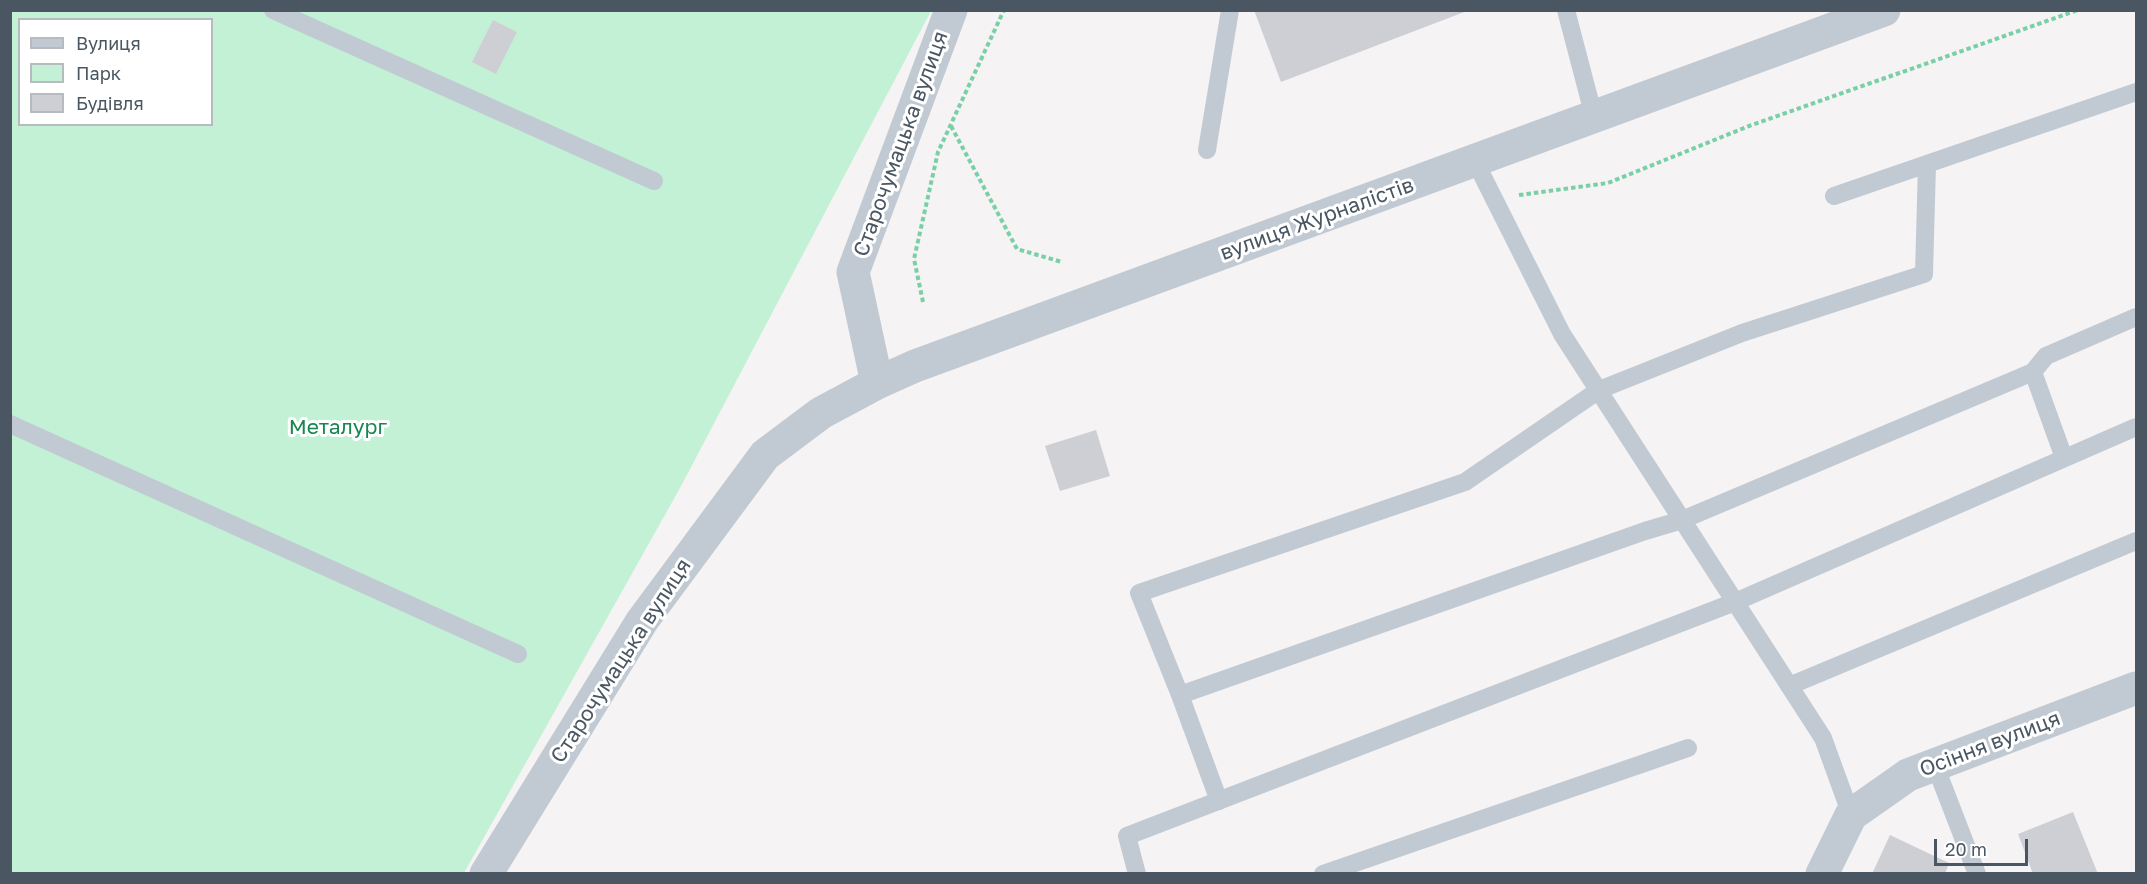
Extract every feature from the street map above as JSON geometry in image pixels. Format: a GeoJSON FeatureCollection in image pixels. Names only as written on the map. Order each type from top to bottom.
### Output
{"type":"FeatureCollection","features":[{"type":"Feature","properties":{"kind":"street","name":"Старочумацька вулиця"},"geometry":{"type":"LineString","coordinates":[[877,383],[853,272],[951,10]]}},
{"type":"Feature","properties":{"kind":"street","name":"вулиця Журналістів"},"geometry":{"type":"LineString","coordinates":[[765,455],[821,413],[877,383],[926,362],[1884,10]]}},
{"type":"Feature","properties":{"kind":"street","name":"Старочумацька вулиця"},"geometry":{"type":"LineString","coordinates":[[486,873],[642,621],[765,455]]}},
{"type":"Feature","properties":{"kind":"street","name":"Осіння вулиця"},"geometry":{"type":"LineString","coordinates":[[1851,815],[1908,775],[2134,696]]}},
{"type":"Feature","properties":{"kind":"street"},"geometry":{"type":"LineString","coordinates":[[1822,873],[1851,815]]}},
{"type":"Feature","properties":{"kind":"lane"},"geometry":{"type":"LineString","coordinates":[[273,10],[654,181]]}},
{"type":"Feature","properties":{"kind":"lane"},"geometry":{"type":"LineString","coordinates":[[1207,150],[1230,10]]}},
{"type":"Feature","properties":{"kind":"lane"},"geometry":{"type":"LineString","coordinates":[[1566,10],[1594,117]]}},
{"type":"Feature","properties":{"kind":"lane"},"geometry":{"type":"LineString","coordinates":[[1834,196],[2136,92]]}},
{"type":"Feature","properties":{"kind":"lane"},"geometry":{"type":"LineString","coordinates":[[1475,161],[1562,334],[1823,738],[1851,815]]}},
{"type":"Feature","properties":{"kind":"lane"},"geometry":{"type":"LineString","coordinates":[[1219,801],[1139,592],[1465,482],[1599,390],[1742,333],[1924,274],[1927,164]]}},
{"type":"Feature","properties":{"kind":"lane"},"geometry":{"type":"LineString","coordinates":[[1180,695],[1682,520],[2033,372],[2046,356],[2136,317]]}},
{"type":"Feature","properties":{"kind":"lane"},"geometry":{"type":"LineString","coordinates":[[2033,372],[2064,458]]}},
{"type":"Feature","properties":{"kind":"lane"},"geometry":{"type":"LineString","coordinates":[[10,424],[518,654]]}},
{"type":"Feature","properties":{"kind":"lane"},"geometry":{"type":"LineString","coordinates":[[1137,873],[1127,836],[1735,602],[2136,427]]}},
{"type":"Feature","properties":{"kind":"lane"},"geometry":{"type":"LineString","coordinates":[[1789,686],[2136,541]]}},
{"type":"Feature","properties":{"kind":"lane"},"geometry":{"type":"LineString","coordinates":[[1323,873],[1688,748]]}},
{"type":"Feature","properties":{"kind":"lane"},"geometry":{"type":"LineString","coordinates":[[1935,765],[1977,873]]}},
{"type":"Feature","properties":{"kind":"path"},"geometry":{"type":"LineString","coordinates":[[923,302],[914,259],[938,152],[1004,10]]}},
{"type":"Feature","properties":{"kind":"path"},"geometry":{"type":"LineString","coordinates":[[1494,199],[1608,183],[1749,126],[2078,10]]}},
{"type":"Feature","properties":{"kind":"path"},"geometry":{"type":"LineString","coordinates":[[951,125],[1017,249],[1062,261]]}},
{"type":"Feature","properties":{"kind":"green space","name":"Металург"},"geometry":{"type":"Polygon","coordinates":[[[10,11],[931,11],[680,488],[464,873],[11,873],[10,11]]]}},
{"type":"Feature","properties":{"kind":"building"},"geometry":{"type":"Polygon","coordinates":[[[1254,10],[1467,10],[1467,11],[1281,82],[1254,10]]]}},
{"type":"Feature","properties":{"kind":"building"},"geometry":{"type":"Polygon","coordinates":[[[493,20],[517,32],[496,74],[472,62],[493,20]]]}},
{"type":"Feature","properties":{"kind":"building"},"geometry":{"type":"Polygon","coordinates":[[[1096,430],[1110,476],[1060,491],[1045,446],[1096,430]]]}},
{"type":"Feature","properties":{"kind":"building"},"geometry":{"type":"Polygon","coordinates":[[[2073,812],[2098,874],[2033,874],[2018,834],[2073,812]]]}},
{"type":"Feature","properties":{"kind":"building"},"geometry":{"type":"Polygon","coordinates":[[[1890,835],[1949,863],[1945,874],[1872,874],[1890,835]]]}}]}
